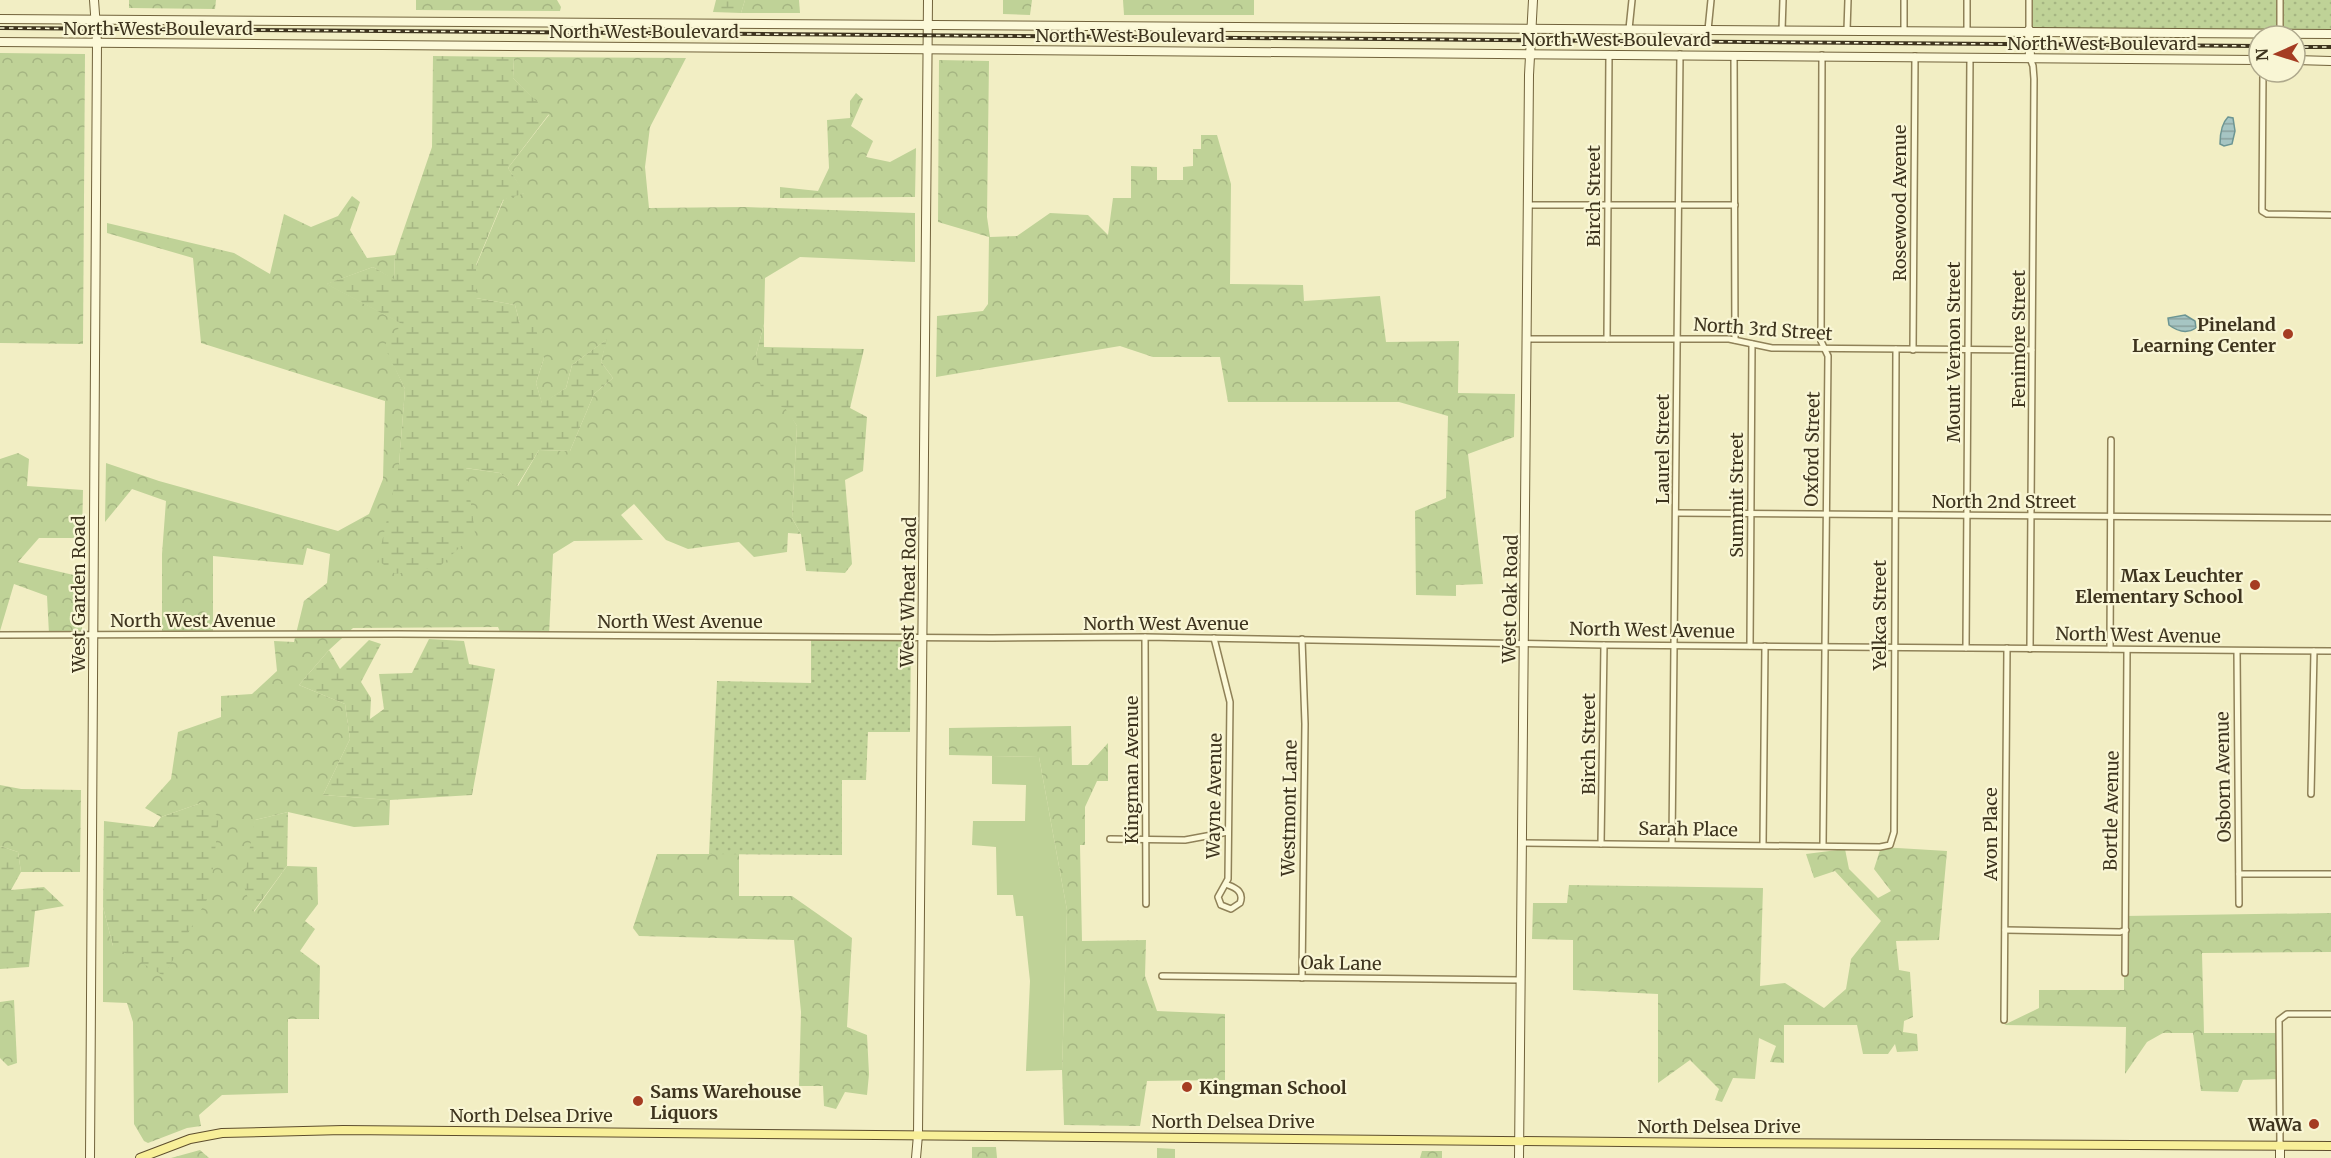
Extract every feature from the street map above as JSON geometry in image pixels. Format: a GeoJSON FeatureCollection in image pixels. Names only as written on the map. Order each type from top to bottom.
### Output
{"type":"FeatureCollection","features":[{"type":"Feature","properties":{"kind":"main road","name":"West Garden Road"},"geometry":{"type":"LineString","coordinates":[[90,1158],[97,42],[94,0]]}},
{"type":"Feature","properties":{"kind":"main road","name":"West Wheat Road"},"geometry":{"type":"LineString","coordinates":[[916,1158],[928,0]]}},
{"type":"Feature","properties":{"kind":"main road","name":"West Oak Road"},"geometry":{"type":"LineString","coordinates":[[1519,1158],[1528,205],[1530,41],[1533,0]]}},
{"type":"Feature","properties":{"kind":"main road"},"geometry":{"type":"LineString","coordinates":[[0,19],[2247,33]]}},
{"type":"Feature","properties":{"kind":"main road","name":"Fenimore Street"},"geometry":{"type":"LineString","coordinates":[[2029,30],[2030,58]]}},
{"type":"Feature","properties":{"kind":"main road"},"geometry":{"type":"LineString","coordinates":[[2307,34],[2331,34]]}},
{"type":"Feature","properties":{"kind":"main road","name":"North West Boulevard"},"geometry":{"type":"LineString","coordinates":[[0,42],[2247,60]]}},
{"type":"Feature","properties":{"kind":"main road"},"geometry":{"type":"LineString","coordinates":[[2307,60],[2331,61]]}},
{"type":"Feature","properties":{"kind":"main road","name":"North Delsea Drive"},"geometry":{"type":"LineString","coordinates":[[140,1158],[190,1139],[244,1131],[344,1130],[2331,1146]]}},
{"type":"Feature","properties":{"kind":"main road"},"geometry":{"type":"LineString","coordinates":[[2280,1145],[2280,1158]]}},
{"type":"Feature","properties":{"kind":"street"},"geometry":{"type":"LineString","coordinates":[[1629,29],[1632,0]]}},
{"type":"Feature","properties":{"kind":"street"},"geometry":{"type":"LineString","coordinates":[[1708,30],[1711,0]]}},
{"type":"Feature","properties":{"kind":"street"},"geometry":{"type":"LineString","coordinates":[[1782,30],[1783,0]]}},
{"type":"Feature","properties":{"kind":"street"},"geometry":{"type":"LineString","coordinates":[[1847,30],[1848,0]]}},
{"type":"Feature","properties":{"kind":"street"},"geometry":{"type":"LineString","coordinates":[[1904,0],[1904,30]]}},
{"type":"Feature","properties":{"kind":"street"},"geometry":{"type":"LineString","coordinates":[[1967,0],[1967,30]]}},
{"type":"Feature","properties":{"kind":"street"},"geometry":{"type":"LineString","coordinates":[[2029,0],[2029,30]]}},
{"type":"Feature","properties":{"kind":"street"},"geometry":{"type":"LineString","coordinates":[[2280,0],[2280,24]]}},
{"type":"Feature","properties":{"kind":"street","name":"Birch Street"},"geometry":{"type":"LineString","coordinates":[[1607,339],[1609,54]]}},
{"type":"Feature","properties":{"kind":"street","name":"Laurel Street"},"geometry":{"type":"LineString","coordinates":[[1672,843],[1680,54]]}},
{"type":"Feature","properties":{"kind":"street"},"geometry":{"type":"LineString","coordinates":[[1734,55],[1735,340]]}},
{"type":"Feature","properties":{"kind":"street","name":"Oxford Street"},"geometry":{"type":"LineString","coordinates":[[1822,55],[1821,341],[1828,356],[1824,845]]}},
{"type":"Feature","properties":{"kind":"street","name":"Rosewood Avenue"},"geometry":{"type":"LineString","coordinates":[[1913,350],[1915,56]]}},
{"type":"Feature","properties":{"kind":"street","name":"Mount Vernon Street"},"geometry":{"type":"LineString","coordinates":[[1966,648],[1970,57]]}},
{"type":"Feature","properties":{"kind":"street","name":"Fenimore Street"},"geometry":{"type":"LineString","coordinates":[[2030,58],[2034,79],[2030,648]]}},
{"type":"Feature","properties":{"kind":"street"},"geometry":{"type":"LineString","coordinates":[[2263,84],[2261,209],[2263,213],[2331,215]]}},
{"type":"Feature","properties":{"kind":"street"},"geometry":{"type":"LineString","coordinates":[[1528,205],[1735,205]]}},
{"type":"Feature","properties":{"kind":"street","name":"North 3rd Street"},"geometry":{"type":"LineString","coordinates":[[1527,339],[1735,340],[1772,348],[2032,350]]}},
{"type":"Feature","properties":{"kind":"street","name":"Summit Street"},"geometry":{"type":"LineString","coordinates":[[1750,646],[1752,344]]}},
{"type":"Feature","properties":{"kind":"street","name":"Yelkca Street"},"geometry":{"type":"LineString","coordinates":[[1854,846],[1890,845],[1893,838],[1896,349]]}},
{"type":"Feature","properties":{"kind":"street"},"geometry":{"type":"LineString","coordinates":[[2110,649],[2111,440]]}},
{"type":"Feature","properties":{"kind":"street","name":"North 2nd Street"},"geometry":{"type":"LineString","coordinates":[[1676,513],[2331,519]]}},
{"type":"Feature","properties":{"kind":"street","name":"North West Avenue"},"geometry":{"type":"LineString","coordinates":[[0,635],[1145,637],[1675,646],[2331,651]]}},
{"type":"Feature","properties":{"kind":"street","name":"Kingman Avenue"},"geometry":{"type":"LineString","coordinates":[[1145,637],[1146,903]]}},
{"type":"Feature","properties":{"kind":"street","name":"Wayne Avenue"},"geometry":{"type":"LineString","coordinates":[[1214,638],[1230,702],[1228,879],[1218,897],[1221,905],[1231,909],[1240,903],[1241,896],[1239,891],[1228,885]]}},
{"type":"Feature","properties":{"kind":"street","name":"Westmont Lane"},"geometry":{"type":"LineString","coordinates":[[1302,639],[1305,724],[1302,978]]}},
{"type":"Feature","properties":{"kind":"street","name":"Birch Street"},"geometry":{"type":"LineString","coordinates":[[1601,844],[1604,645]]}},
{"type":"Feature","properties":{"kind":"street"},"geometry":{"type":"LineString","coordinates":[[1763,845],[1765,646]]}},
{"type":"Feature","properties":{"kind":"street","name":"Avon Place"},"geometry":{"type":"LineString","coordinates":[[2004,1020],[2007,648]]}},
{"type":"Feature","properties":{"kind":"street","name":"Bortle Avenue"},"geometry":{"type":"LineString","coordinates":[[2126,973],[2127,650]]}},
{"type":"Feature","properties":{"kind":"street","name":"Osborn Avenue"},"geometry":{"type":"LineString","coordinates":[[2237,651],[2239,904]]}},
{"type":"Feature","properties":{"kind":"street"},"geometry":{"type":"LineString","coordinates":[[2311,794],[2314,651]]}},
{"type":"Feature","properties":{"kind":"street"},"geometry":{"type":"LineString","coordinates":[[1110,839],[1194,839],[1228,832]]}},
{"type":"Feature","properties":{"kind":"street","name":"Sarah Place"},"geometry":{"type":"LineString","coordinates":[[1522,843],[1854,846]]}},
{"type":"Feature","properties":{"kind":"street"},"geometry":{"type":"LineString","coordinates":[[2239,874],[2331,874]]}},
{"type":"Feature","properties":{"kind":"street"},"geometry":{"type":"LineString","coordinates":[[2005,930],[2120,932],[2126,930]]}},
{"type":"Feature","properties":{"kind":"street","name":"Oak Lane"},"geometry":{"type":"LineString","coordinates":[[1162,976],[1520,980]]}},
{"type":"Feature","properties":{"kind":"street"},"geometry":{"type":"LineString","coordinates":[[2280,1145],[2279,1020],[2287,1014],[2331,1014]]}},
{"type":"Feature","properties":{"kind":"green space"},"geometry":{"type":"Polygon","coordinates":[[[129,0],[216,0],[215,9],[129,8],[129,0]]]}},
{"type":"Feature","properties":{"kind":"green space"},"geometry":{"type":"Polygon","coordinates":[[[416,0],[557,0],[561,7],[560,11],[416,10],[416,0]]]}},
{"type":"Feature","properties":{"kind":"green space"},"geometry":{"type":"Polygon","coordinates":[[[716,0],[745,0],[741,13],[713,12],[716,0]]]}},
{"type":"Feature","properties":{"kind":"green space"},"geometry":{"type":"Polygon","coordinates":[[[745,0],[799,0],[800,13],[741,13],[745,0]]]}},
{"type":"Feature","properties":{"kind":"green space"},"geometry":{"type":"Polygon","coordinates":[[[1003,0],[1032,0],[1030,15],[1003,14],[1003,0]]]}},
{"type":"Feature","properties":{"kind":"green space"},"geometry":{"type":"Polygon","coordinates":[[[1123,0],[1254,0],[1254,15],[1124,15],[1123,0]]]}},
{"type":"Feature","properties":{"kind":"green space"},"geometry":{"type":"Polygon","coordinates":[[[2029,0],[2331,0],[2331,34],[2307,34],[2307,24],[2247,24],[2247,33],[2029,30],[2029,0]]]}},
{"type":"Feature","properties":{"kind":"green space"},"geometry":{"type":"Polygon","coordinates":[[[0,53],[85,54],[83,344],[0,343],[0,53]]]}},
{"type":"Feature","properties":{"kind":"green space"},"geometry":{"type":"Polygon","coordinates":[[[433,56],[514,57],[513,78],[549,114],[508,168],[525,193],[503,200],[476,265],[476,298],[515,305],[520,324],[535,326],[544,358],[536,383],[542,403],[566,388],[572,365],[607,339],[601,362],[613,378],[594,394],[570,451],[539,450],[517,486],[500,473],[466,468],[475,533],[440,566],[395,574],[378,560],[399,465],[405,389],[384,346],[402,324],[326,284],[373,267],[394,279],[395,255],[432,147],[433,56]]]}},
{"type":"Feature","properties":{"kind":"green space"},"geometry":{"type":"Polygon","coordinates":[[[514,57],[686,58],[650,127],[645,167],[649,208],[745,207],[915,213],[915,262],[800,257],[765,278],[764,324],[756,355],[797,426],[792,518],[801,534],[788,533],[787,552],[754,557],[739,542],[688,549],[666,540],[634,504],[621,515],[643,540],[574,541],[553,554],[549,635],[501,634],[498,627],[353,628],[329,650],[299,685],[345,704],[350,739],[323,795],[390,800],[389,825],[354,827],[288,812],[255,820],[254,912],[287,866],[317,867],[318,904],[305,921],[315,929],[300,951],[320,966],[319,1019],[288,1019],[288,1093],[222,1095],[199,1115],[201,1126],[187,1128],[148,1143],[144,1141],[134,1124],[133,1022],[127,1003],[103,1002],[103,907],[113,946],[201,803],[161,817],[145,808],[171,779],[178,732],[221,717],[221,696],[252,694],[277,671],[274,641],[294,642],[304,601],[327,583],[330,554],[307,548],[303,565],[213,556],[213,634],[162,634],[162,554],[166,501],[132,489],[105,522],[106,463],[159,481],[338,531],[369,514],[383,479],[385,401],[201,343],[193,258],[107,233],[107,223],[234,253],[270,274],[284,214],[311,227],[338,216],[352,196],[360,202],[350,230],[367,258],[395,255],[394,280],[373,267],[327,284],[403,324],[385,346],[405,389],[399,465],[465,468],[500,473],[518,486],[539,450],[570,451],[594,394],[613,378],[601,362],[606,340],[572,365],[566,388],[542,404],[536,383],[544,358],[520,324],[515,305],[476,298],[476,266],[504,199],[524,193],[508,168],[549,115],[513,78],[514,57]]]}},
{"type":"Feature","properties":{"kind":"green space"},"geometry":{"type":"Polygon","coordinates":[[[939,60],[989,61],[987,217],[990,237],[1017,236],[1050,213],[1088,215],[1108,235],[1113,198],[1131,198],[1131,166],[1157,167],[1157,180],[1183,180],[1183,167],[1193,166],[1193,149],[1201,149],[1201,135],[1217,135],[1231,184],[1230,284],[1303,285],[1304,301],[1380,296],[1386,342],[1459,341],[1458,393],[1515,394],[1514,437],[1468,454],[1483,584],[1456,585],[1456,596],[1416,595],[1415,511],[1446,498],[1448,416],[1399,402],[1228,402],[1220,357],[1153,357],[1120,346],[936,377],[937,316],[983,311],[988,304],[989,237],[938,222],[939,60]]]}},
{"type":"Feature","properties":{"kind":"green space"},"geometry":{"type":"Polygon","coordinates":[[[856,93],[863,99],[851,126],[873,141],[866,157],[890,162],[916,148],[915,197],[780,198],[780,187],[818,191],[829,168],[827,120],[850,118],[850,101],[856,93]]]}},
{"type":"Feature","properties":{"kind":"green space"},"geometry":{"type":"Polygon","coordinates":[[[764,324],[764,347],[864,349],[850,408],[867,417],[863,471],[845,480],[852,564],[845,573],[806,571],[801,534],[792,518],[797,426],[785,408],[763,402],[756,355],[764,324]]]}},
{"type":"Feature","properties":{"kind":"green space"},"geometry":{"type":"Polygon","coordinates":[[[18,453],[29,459],[27,486],[83,490],[82,538],[39,538],[18,562],[82,577],[82,633],[49,634],[47,596],[14,584],[0,631],[0,459],[18,453]]]}},
{"type":"Feature","properties":{"kind":"green space"},"geometry":{"type":"Polygon","coordinates":[[[811,636],[911,637],[910,732],[868,732],[866,780],[842,780],[842,855],[709,854],[717,681],[811,683],[811,636]]]}},
{"type":"Feature","properties":{"kind":"green space"},"geometry":{"type":"Polygon","coordinates":[[[429,639],[464,641],[469,664],[495,669],[472,795],[390,800],[323,795],[350,739],[345,704],[299,685],[329,650],[340,669],[369,640],[381,644],[361,682],[371,698],[370,719],[384,709],[379,674],[412,673],[429,639]]]}},
{"type":"Feature","properties":{"kind":"green space"},"geometry":{"type":"Polygon","coordinates":[[[1071,726],[1072,765],[1088,765],[1108,743],[1108,781],[1097,781],[1085,807],[1085,845],[1080,845],[1082,941],[1146,940],[1145,976],[1157,1011],[1225,1014],[1225,1080],[1147,1081],[1140,1126],[1064,1125],[1062,1070],[1067,910],[1039,757],[949,755],[949,728],[1071,726]]]}},
{"type":"Feature","properties":{"kind":"green space"},"geometry":{"type":"Polygon","coordinates":[[[992,756],[1039,757],[1067,910],[1062,1070],[1026,1071],[1030,981],[1023,916],[1016,916],[1013,895],[997,895],[996,847],[972,845],[973,821],[1025,821],[1026,785],[992,784],[992,756]]]}},
{"type":"Feature","properties":{"kind":"green space"},"geometry":{"type":"Polygon","coordinates":[[[0,785],[21,789],[81,790],[80,872],[21,872],[18,852],[0,846],[0,785]]]}},
{"type":"Feature","properties":{"kind":"green space"},"geometry":{"type":"Polygon","coordinates":[[[201,803],[219,817],[210,894],[164,976],[113,946],[103,907],[104,821],[154,827],[161,817],[201,803]]]}},
{"type":"Feature","properties":{"kind":"green space"},"geometry":{"type":"Polygon","coordinates":[[[288,812],[287,866],[253,912],[243,884],[255,820],[288,812]]]}},
{"type":"Feature","properties":{"kind":"green space"},"geometry":{"type":"Polygon","coordinates":[[[0,846],[18,852],[21,872],[11,890],[44,887],[64,906],[35,911],[29,967],[0,969],[0,846]]]}},
{"type":"Feature","properties":{"kind":"green space"},"geometry":{"type":"Polygon","coordinates":[[[1881,847],[1947,851],[1939,940],[1896,941],[1899,970],[1910,972],[1913,1017],[1904,1021],[1903,1032],[1917,1034],[1918,1051],[1897,1052],[1895,1044],[1888,1054],[1863,1054],[1857,1025],[1784,1025],[1784,1063],[1770,1062],[1776,1046],[1759,1038],[1755,1079],[1733,1078],[1722,1102],[1715,1100],[1719,1089],[1690,1060],[1658,1083],[1658,994],[1573,990],[1573,940],[1532,939],[1533,903],[1567,903],[1569,885],[1763,888],[1760,986],[1785,983],[1824,1008],[1846,989],[1851,959],[1881,921],[1835,871],[1814,878],[1806,854],[1845,849],[1849,869],[1878,898],[1891,891],[1874,869],[1881,847]]]}},
{"type":"Feature","properties":{"kind":"green space"},"geometry":{"type":"Polygon","coordinates":[[[657,854],[739,854],[739,896],[792,896],[852,938],[847,1027],[867,1035],[869,1074],[867,1095],[845,1092],[836,1109],[824,1106],[823,1086],[799,1086],[801,1012],[794,940],[639,936],[633,928],[657,854]]]}},
{"type":"Feature","properties":{"kind":"green space"},"geometry":{"type":"Polygon","coordinates":[[[2331,913],[2331,952],[2202,953],[2204,1033],[2279,1033],[2280,1079],[2243,1080],[2238,1092],[2201,1091],[2193,1033],[2163,1033],[2147,1042],[2125,1074],[2126,1027],[2004,1025],[2039,1008],[2039,990],[2124,990],[2124,916],[2331,913]]]}},
{"type":"Feature","properties":{"kind":"green space"},"geometry":{"type":"Polygon","coordinates":[[[14,1000],[17,1063],[8,1066],[0,1058],[0,1002],[14,1000]]]}},
{"type":"Feature","properties":{"kind":"green space"},"geometry":{"type":"Polygon","coordinates":[[[972,1147],[996,1147],[997,1158],[972,1158],[972,1147]]]}},
{"type":"Feature","properties":{"kind":"green space"},"geometry":{"type":"Polygon","coordinates":[[[1157,1148],[1175,1149],[1175,1158],[1157,1158],[1157,1148]]]}},
{"type":"Feature","properties":{"kind":"green space"},"geometry":{"type":"Polygon","coordinates":[[[200,1150],[209,1158],[171,1158],[200,1150]]]}},
{"type":"Feature","properties":{"kind":"green space"},"geometry":{"type":"Polygon","coordinates":[[[1422,1151],[1442,1151],[1442,1158],[1420,1158],[1422,1151]]]}},
{"type":"Feature","properties":{"kind":"water"},"geometry":{"type":"Polygon","coordinates":[[[2228,117],[2233,118],[2235,131],[2232,144],[2224,146],[2220,144],[2220,137],[2228,117]]]}},
{"type":"Feature","properties":{"kind":"water"},"geometry":{"type":"Polygon","coordinates":[[[2185,315],[2195,321],[2196,328],[2182,331],[2169,325],[2168,318],[2185,315]]]}},
{"type":"Feature","properties":{"kind":"railway"},"geometry":{"type":"LineString","coordinates":[[0,28],[2247,46]]}},
{"type":"Feature","properties":{"kind":"railway"},"geometry":{"type":"LineString","coordinates":[[2307,47],[2331,47]]}},
{"type":"Feature","properties":{"kind":"place","name":"Pineland Learning Center"},"geometry":{"type":"Point","coordinates":[2288,334]}},
{"type":"Feature","properties":{"kind":"place","name":"Max Leuchter Elementary School"},"geometry":{"type":"Point","coordinates":[2255,585]}},
{"type":"Feature","properties":{"kind":"place","name":"Kingman School"},"geometry":{"type":"Point","coordinates":[1187,1087]}},
{"type":"Feature","properties":{"kind":"place","name":"Sams Warehouse Liquors"},"geometry":{"type":"Point","coordinates":[638,1101]}},
{"type":"Feature","properties":{"kind":"place","name":"WaWa"},"geometry":{"type":"Point","coordinates":[2314,1124]}}]}
